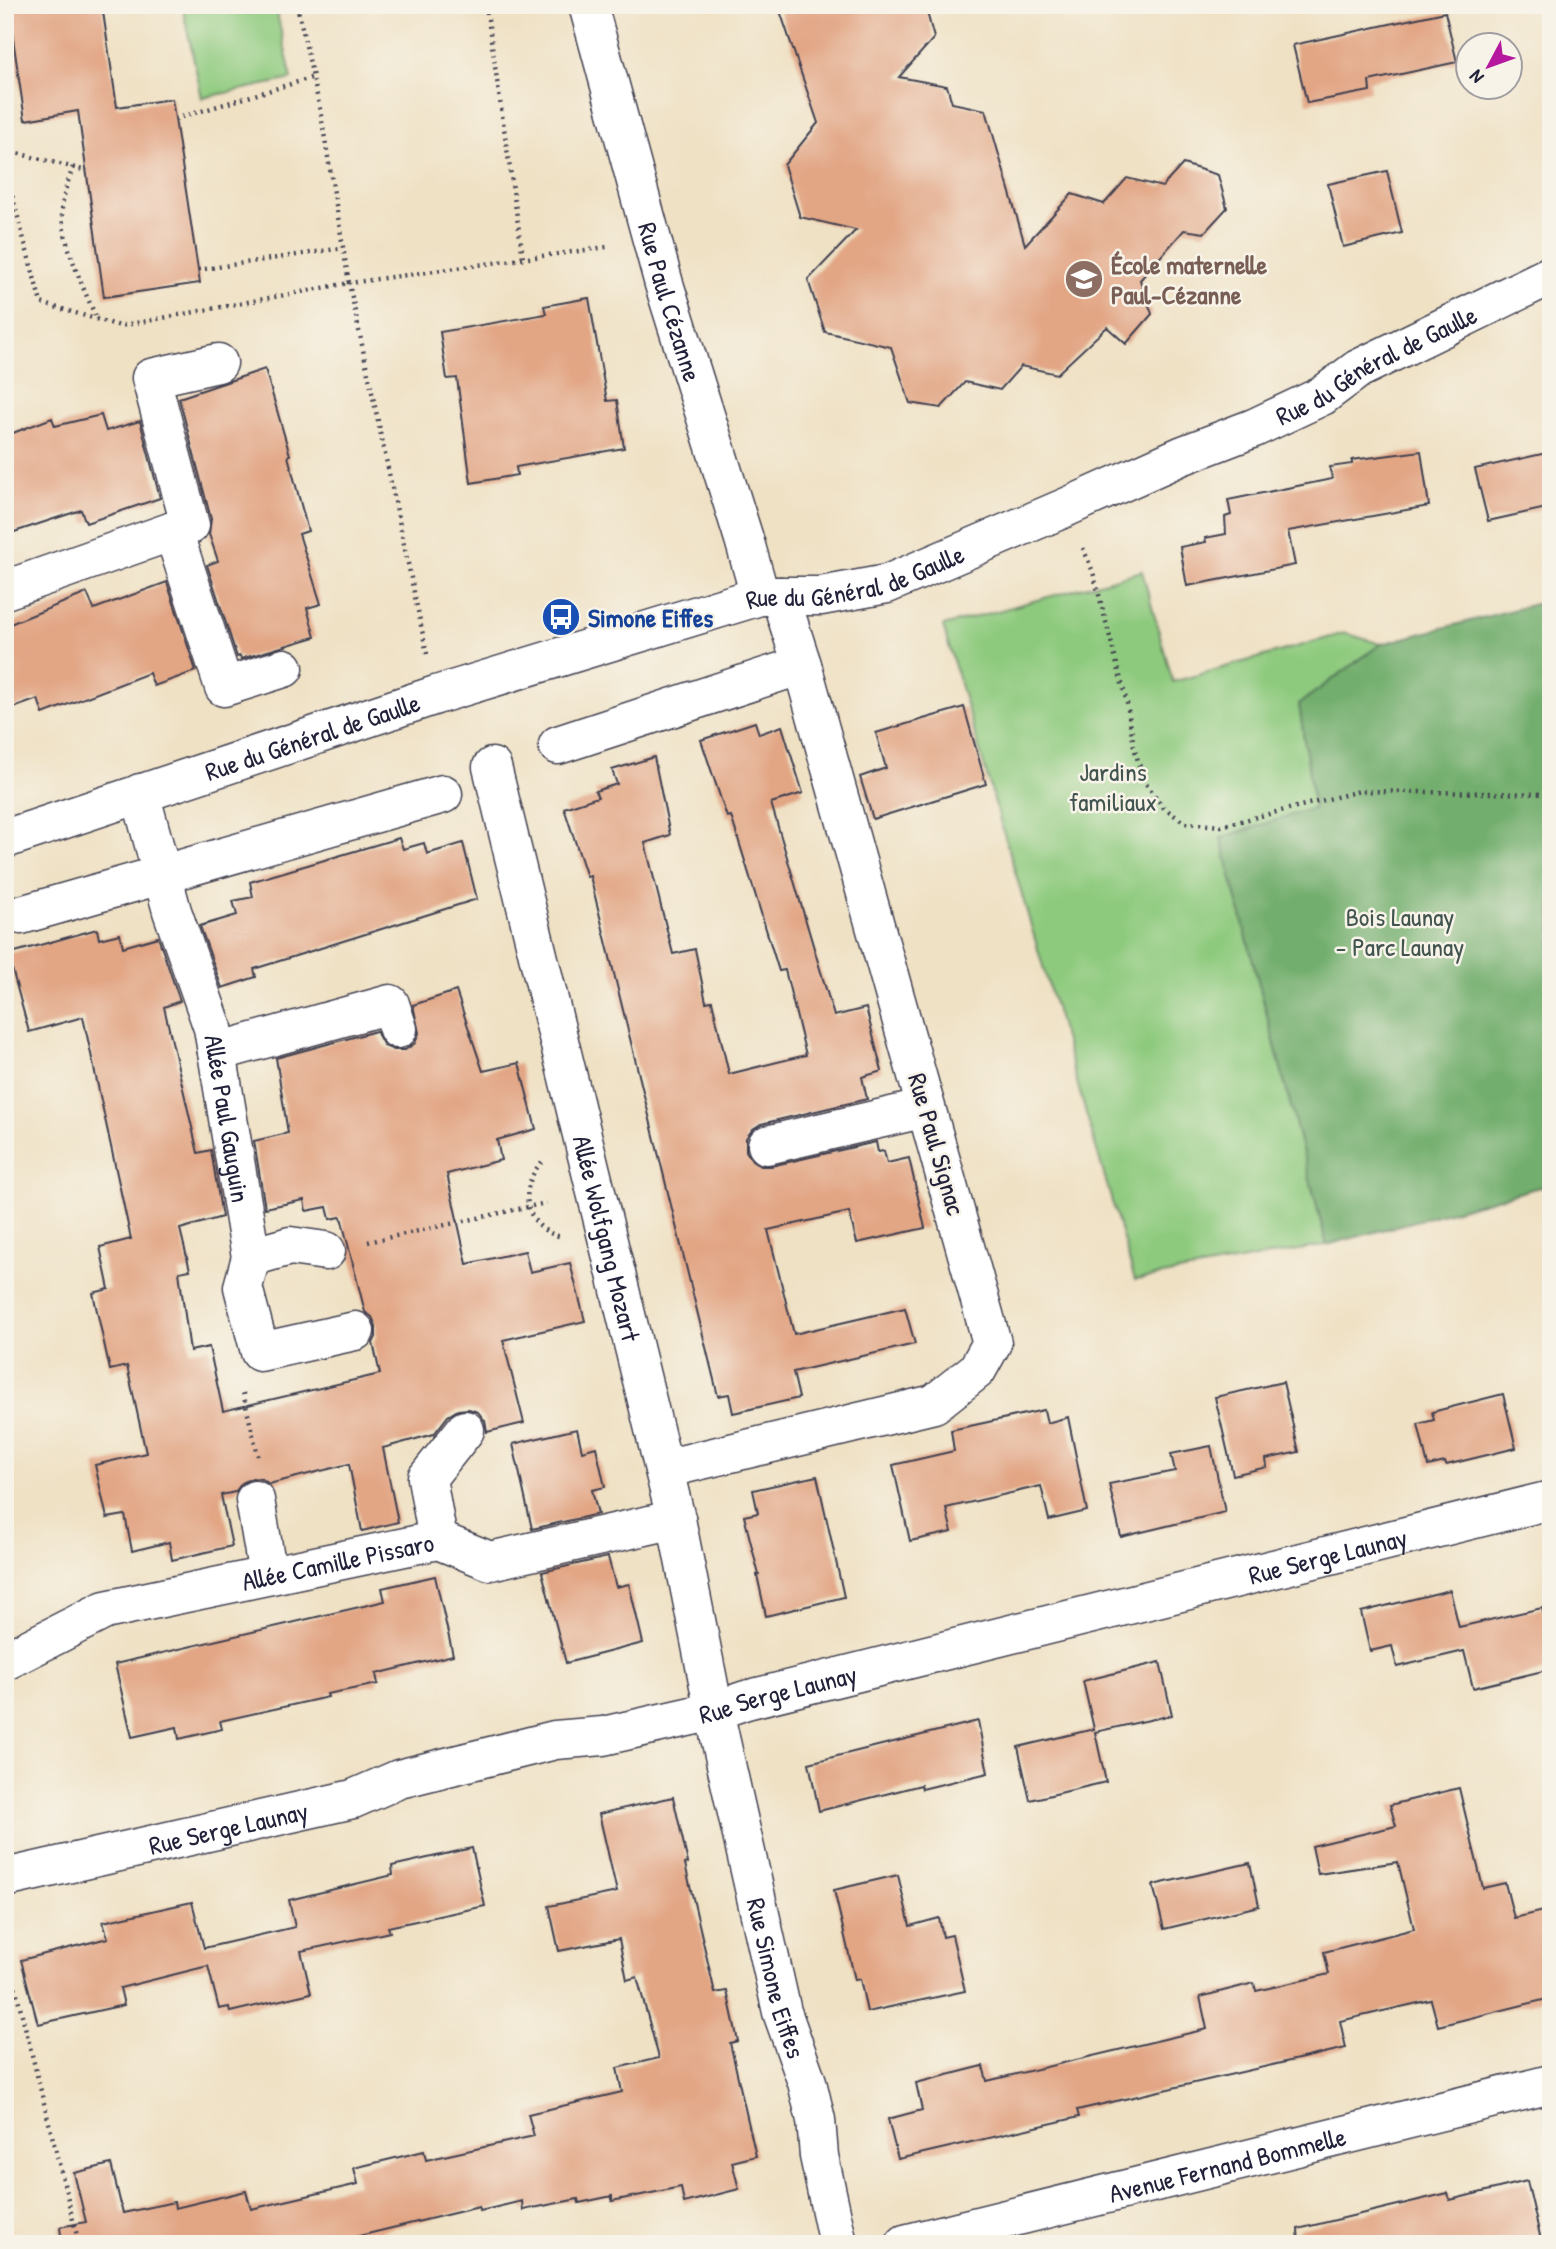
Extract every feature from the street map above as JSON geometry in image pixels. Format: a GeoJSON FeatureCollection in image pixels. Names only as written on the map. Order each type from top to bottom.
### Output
{"type":"FeatureCollection","features":[{"type":"Feature","properties":{"kind":"street","name":"Rue Paul Cézanne"},"geometry":{"type":"LineString","coordinates":[[588,5],[664,284],[744,539],[770,596]]}},
{"type":"Feature","properties":{"kind":"street","name":"Rue du Général de Gaulle"},"geometry":{"type":"LineString","coordinates":[[5,839],[436,695],[770,596],[821,596],[887,584],[1322,396],[1357,369],[1551,275]]}},
{"type":"Feature","properties":{"kind":"street"},"geometry":{"type":"LineString","coordinates":[[5,590],[190,526],[151,378],[218,363]]}},
{"type":"Feature","properties":{"kind":"street"},"geometry":{"type":"LineString","coordinates":[[173,531],[224,687],[284,668]]}},
{"type":"Feature","properties":{"kind":"street","name":"Rue Paul Signac"},"geometry":{"type":"LineString","coordinates":[[664,1469],[934,1404],[977,1370],[992,1343],[802,665],[770,596]]}},
{"type":"Feature","properties":{"kind":"street"},"geometry":{"type":"LineString","coordinates":[[558,745],[802,665]]}},
{"type":"Feature","properties":{"kind":"street","name":"Allée Wolfgang Mozart"},"geometry":{"type":"LineString","coordinates":[[492,767],[677,1519],[714,1711]]}},
{"type":"Feature","properties":{"kind":"street","name":"Allée Paul Gauguin"},"geometry":{"type":"LineString","coordinates":[[140,793],[172,911],[213,1028],[251,1256],[243,1287],[260,1352]]}},
{"type":"Feature","properties":{"kind":"street"},"geometry":{"type":"LineString","coordinates":[[21,915],[443,794]]}},
{"type":"Feature","properties":{"kind":"street"},"geometry":{"type":"LineString","coordinates":[[217,1052],[390,1004],[398,1029]]}},
{"type":"Feature","properties":{"kind":"street"},"geometry":{"type":"LineString","coordinates":[[766,1145],[926,1108]]}},
{"type":"Feature","properties":{"kind":"street"},"geometry":{"type":"LineString","coordinates":[[251,1256],[290,1246],[326,1251]]}},
{"type":"Feature","properties":{"kind":"street"},"geometry":{"type":"LineString","coordinates":[[260,1352],[355,1331]]}},
{"type":"Feature","properties":{"kind":"street"},"geometry":{"type":"LineString","coordinates":[[438,1540],[426,1478],[465,1430]]}},
{"type":"Feature","properties":{"kind":"street"},"geometry":{"type":"LineString","coordinates":[[255,1500],[268,1575]]}},
{"type":"Feature","properties":{"kind":"street","name":"Rue Serge Launay"},"geometry":{"type":"LineString","coordinates":[[5,1878],[354,1799],[399,1779],[555,1740],[603,1735],[714,1711],[746,1700],[1551,1500]]}},
{"type":"Feature","properties":{"kind":"street","name":"Allée Camille Pissaro"},"geometry":{"type":"LineString","coordinates":[[5,1661],[105,1610],[268,1575],[438,1540],[489,1561],[677,1519]]}},
{"type":"Feature","properties":{"kind":"street","name":"Rue Simone Eiffes"},"geometry":{"type":"LineString","coordinates":[[714,1711],[782,2012],[816,2120],[819,2156],[838,2244]]}},
{"type":"Feature","properties":{"kind":"street","name":"Avenue Fernand Bommelle"},"geometry":{"type":"LineString","coordinates":[[905,2244],[1551,2084]]}},
{"type":"Feature","properties":{"kind":"path"},"geometry":{"type":"LineString","coordinates":[[297,5],[313,77],[349,283],[436,695]]}},
{"type":"Feature","properties":{"kind":"path"},"geometry":{"type":"LineString","coordinates":[[486,5],[523,258]]}},
{"type":"Feature","properties":{"kind":"path"},"geometry":{"type":"LineString","coordinates":[[175,119],[313,77]]}},
{"type":"Feature","properties":{"kind":"path"},"geometry":{"type":"LineString","coordinates":[[5,150],[86,171]]}},
{"type":"Feature","properties":{"kind":"path"},"geometry":{"type":"LineString","coordinates":[[72,167],[62,216],[72,257],[97,319]]}},
{"type":"Feature","properties":{"kind":"path"},"geometry":{"type":"LineString","coordinates":[[5,169],[41,303],[120,326],[349,283],[653,241]]}},
{"type":"Feature","properties":{"kind":"path"},"geometry":{"type":"LineString","coordinates":[[198,270],[343,248]]}},
{"type":"Feature","properties":{"kind":"path"},"geometry":{"type":"LineString","coordinates":[[1067,507],[1093,572],[1144,781],[1164,808],[1185,823],[1221,826],[1360,791],[1551,794]]}},
{"type":"Feature","properties":{"kind":"path"},"geometry":{"type":"LineString","coordinates":[[542,1162],[534,1171],[530,1182],[529,1206],[536,1224],[548,1234],[566,1238]]}},
{"type":"Feature","properties":{"kind":"path"},"geometry":{"type":"LineString","coordinates":[[326,1251],[546,1203]]}},
{"type":"Feature","properties":{"kind":"path"},"geometry":{"type":"LineString","coordinates":[[255,1500],[266,1491],[240,1381],[260,1352]]}},
{"type":"Feature","properties":{"kind":"path"},"geometry":{"type":"LineString","coordinates":[[5,1946],[79,2244]]}},
{"type":"Feature","properties":{"kind":"green space"},"geometry":{"type":"Polygon","coordinates":[[[182,5],[275,5],[292,79],[202,98],[182,5]]]}},
{"type":"Feature","properties":{"kind":"green space","name":"Jardins familiaux"},"geometry":{"type":"Polygon","coordinates":[[[1142,571],[1173,682],[1345,633],[1381,644],[1299,704],[1315,808],[1221,838],[1327,1245],[1135,1280],[943,626],[1142,571]]]}},
{"type":"Feature","properties":{"kind":"green space","name":"Bois Launay - Parc Launay"},"geometry":{"type":"Polygon","coordinates":[[[1551,600],[1551,1184],[1327,1245],[1221,838],[1314,808],[1299,704],[1381,644],[1551,600]]]}},
{"type":"Feature","properties":{"kind":"building"},"geometry":{"type":"Polygon","coordinates":[[[8,5],[102,5],[117,107],[172,99],[200,283],[104,297],[78,111],[25,120],[8,5]]]}},
{"type":"Feature","properties":{"kind":"building"},"geometry":{"type":"Polygon","coordinates":[[[778,5],[925,5],[934,38],[899,77],[947,86],[952,103],[986,110],[1025,245],[1072,194],[1104,204],[1127,178],[1162,187],[1183,164],[1218,175],[1227,208],[1204,233],[1184,230],[1140,280],[1152,314],[1126,344],[1107,327],[1057,374],[1021,366],[1000,390],[965,382],[941,408],[910,403],[891,347],[825,332],[808,280],[856,230],[800,217],[784,165],[818,123],[778,5]]]}},
{"type":"Feature","properties":{"kind":"building"},"geometry":{"type":"Polygon","coordinates":[[[1445,12],[1454,50],[1454,63],[1369,81],[1370,91],[1307,103],[1293,45],[1445,12]]]}},
{"type":"Feature","properties":{"kind":"building"},"geometry":{"type":"Polygon","coordinates":[[[1387,171],[1402,233],[1343,247],[1328,184],[1387,171]]]}},
{"type":"Feature","properties":{"kind":"building"},"geometry":{"type":"Polygon","coordinates":[[[589,298],[607,401],[617,400],[624,448],[516,467],[517,475],[471,483],[457,378],[447,379],[440,332],[546,314],[544,306],[589,298]]]}},
{"type":"Feature","properties":{"kind":"building"},"geometry":{"type":"Polygon","coordinates":[[[265,369],[290,455],[288,456],[308,531],[299,534],[321,604],[307,608],[315,637],[241,659],[240,656],[237,657],[207,565],[218,561],[209,534],[211,519],[179,398],[265,369]]]}},
{"type":"Feature","properties":{"kind":"building"},"geometry":{"type":"Polygon","coordinates":[[[101,415],[106,431],[140,421],[160,498],[86,523],[81,510],[5,535],[5,436],[52,418],[55,426],[101,415]]]}},
{"type":"Feature","properties":{"kind":"building"},"geometry":{"type":"Polygon","coordinates":[[[1421,451],[1429,506],[1288,531],[1295,565],[1187,586],[1180,547],[1206,542],[1205,538],[1226,534],[1225,517],[1231,515],[1228,500],[1332,479],[1330,467],[1352,464],[1352,460],[1421,451]]]}},
{"type":"Feature","properties":{"kind":"building"},"geometry":{"type":"Polygon","coordinates":[[[1551,452],[1551,507],[1488,521],[1475,469],[1551,452]]]}},
{"type":"Feature","properties":{"kind":"building"},"geometry":{"type":"Polygon","coordinates":[[[167,582],[196,671],[154,686],[149,673],[43,714],[38,699],[5,711],[5,626],[87,593],[94,609],[167,582]]]}},
{"type":"Feature","properties":{"kind":"building"},"geometry":{"type":"Polygon","coordinates":[[[964,707],[986,784],[873,819],[860,777],[886,768],[876,733],[964,707]]]}},
{"type":"Feature","properties":{"kind":"building"},"geometry":{"type":"Polygon","coordinates":[[[755,722],[759,734],[782,726],[803,793],[771,803],[834,1016],[866,1008],[882,1071],[862,1077],[867,1099],[761,1124],[746,1138],[746,1151],[752,1160],[761,1166],[771,1166],[876,1142],[878,1152],[884,1151],[887,1163],[909,1158],[925,1228],[857,1243],[849,1212],[768,1230],[794,1334],[905,1308],[915,1344],[793,1372],[799,1398],[733,1413],[729,1394],[718,1396],[590,876],[587,877],[564,808],[598,797],[595,791],[617,784],[612,770],[654,757],[670,835],[645,843],[673,954],[695,949],[706,1002],[712,1001],[729,1074],[806,1055],[785,970],[779,971],[731,816],[727,817],[701,740],[755,722]]]}},
{"type":"Feature","properties":{"kind":"building"},"geometry":{"type":"Polygon","coordinates":[[[399,838],[403,849],[424,843],[427,854],[463,843],[477,899],[254,969],[256,977],[222,988],[200,926],[237,915],[233,901],[253,897],[250,882],[399,838]]]}},
{"type":"Feature","properties":{"kind":"building"},"geometry":{"type":"Polygon","coordinates":[[[97,929],[99,939],[120,934],[123,947],[158,937],[180,1001],[164,1007],[198,1153],[211,1150],[222,1217],[180,1229],[190,1270],[179,1272],[190,1351],[209,1347],[223,1411],[380,1374],[373,1343],[376,1326],[372,1317],[365,1312],[341,1217],[330,1219],[327,1207],[306,1211],[304,1200],[265,1208],[254,1141],[288,1133],[276,1058],[376,1031],[384,1046],[405,1050],[415,1043],[419,1033],[413,1005],[456,991],[483,1071],[519,1063],[536,1129],[497,1140],[501,1160],[447,1174],[467,1264],[525,1251],[530,1272],[570,1263],[585,1321],[503,1340],[524,1423],[487,1432],[485,1421],[478,1412],[458,1410],[448,1416],[434,1434],[383,1448],[398,1522],[362,1531],[349,1464],[269,1484],[262,1479],[252,1478],[242,1483],[235,1492],[221,1495],[232,1546],[172,1560],[169,1542],[132,1551],[125,1515],[107,1518],[95,1465],[146,1453],[127,1366],[110,1370],[93,1293],[109,1289],[100,1247],[131,1239],[83,1017],[29,1032],[8,954],[97,929]]]}},
{"type":"Feature","properties":{"kind":"building"},"geometry":{"type":"Polygon","coordinates":[[[1283,1382],[1299,1452],[1266,1459],[1267,1467],[1233,1475],[1215,1397],[1283,1382]]]}},
{"type":"Feature","properties":{"kind":"building"},"geometry":{"type":"Polygon","coordinates":[[[1503,1394],[1516,1448],[1446,1465],[1445,1462],[1428,1466],[1418,1424],[1434,1420],[1432,1412],[1503,1394]]]}},
{"type":"Feature","properties":{"kind":"building"},"geometry":{"type":"Polygon","coordinates":[[[1044,1410],[1047,1423],[1068,1417],[1087,1511],[1049,1520],[1041,1486],[946,1508],[952,1532],[910,1541],[893,1465],[954,1451],[951,1430],[1044,1410]]]}},
{"type":"Feature","properties":{"kind":"building"},"geometry":{"type":"Polygon","coordinates":[[[577,1429],[582,1451],[596,1447],[605,1487],[592,1490],[598,1514],[532,1529],[513,1444],[577,1429]]]}},
{"type":"Feature","properties":{"kind":"building"},"geometry":{"type":"Polygon","coordinates":[[[1211,1446],[1225,1512],[1121,1537],[1109,1484],[1175,1471],[1171,1454],[1211,1446]]]}},
{"type":"Feature","properties":{"kind":"building"},"geometry":{"type":"Polygon","coordinates":[[[817,1476],[844,1597],[766,1616],[744,1516],[758,1513],[753,1490],[817,1476]]]}},
{"type":"Feature","properties":{"kind":"building"},"geometry":{"type":"Polygon","coordinates":[[[608,1557],[616,1587],[629,1584],[643,1643],[566,1663],[542,1572],[608,1557]]]}},
{"type":"Feature","properties":{"kind":"building"},"geometry":{"type":"Polygon","coordinates":[[[435,1576],[453,1655],[376,1674],[378,1684],[220,1721],[222,1729],[179,1739],[177,1727],[132,1737],[115,1664],[385,1601],[382,1588],[435,1576]]]}},
{"type":"Feature","properties":{"kind":"building"},"geometry":{"type":"Polygon","coordinates":[[[1450,1590],[1459,1627],[1542,1608],[1551,1645],[1551,1669],[1473,1688],[1464,1651],[1397,1667],[1392,1646],[1370,1651],[1361,1612],[1450,1590]]]}},
{"type":"Feature","properties":{"kind":"building"},"geometry":{"type":"Polygon","coordinates":[[[1160,1662],[1172,1715],[1095,1732],[1106,1782],[1030,1800],[1018,1747],[1094,1729],[1083,1681],[1160,1662]]]}},
{"type":"Feature","properties":{"kind":"building"},"geometry":{"type":"Polygon","coordinates":[[[978,1721],[988,1773],[922,1789],[921,1785],[819,1811],[809,1763],[978,1721]]]}},
{"type":"Feature","properties":{"kind":"building"},"geometry":{"type":"Polygon","coordinates":[[[1459,1788],[1483,1888],[1505,1883],[1514,1918],[1551,1909],[1551,1998],[1438,2026],[1431,2000],[1340,2021],[1346,2048],[1077,2110],[1079,2117],[898,2159],[888,2119],[922,2110],[916,2083],[983,2066],[987,2081],[1207,2029],[1200,1997],[1254,1983],[1256,1991],[1329,1974],[1324,1952],[1414,1929],[1398,1862],[1318,1874],[1312,1846],[1396,1826],[1390,1805],[1459,1788]]]}},
{"type":"Feature","properties":{"kind":"building"},"geometry":{"type":"Polygon","coordinates":[[[673,1797],[688,1863],[685,1864],[715,1993],[727,1991],[738,2041],[730,2043],[756,2156],[732,2162],[739,2189],[684,2203],[681,2187],[612,2201],[612,2196],[579,2203],[578,2199],[523,2210],[522,2201],[480,2211],[479,2207],[326,2244],[62,2244],[60,2227],[86,2222],[74,2173],[111,2164],[123,2213],[174,2202],[175,2208],[246,2191],[251,2209],[358,2184],[354,2168],[424,2151],[426,2160],[534,2136],[528,2114],[622,2092],[617,2068],[659,2058],[637,1977],[627,1980],[619,1939],[559,1951],[549,1906],[617,1892],[599,1814],[673,1797]]]}},
{"type":"Feature","properties":{"kind":"building"},"geometry":{"type":"Polygon","coordinates":[[[472,1848],[485,1906],[388,1927],[390,1932],[301,1951],[311,1993],[230,2012],[229,2007],[219,2009],[208,1966],[120,1988],[124,2005],[38,2024],[21,1960],[108,1938],[103,1922],[192,1902],[204,1948],[295,1927],[289,1900],[393,1875],[392,1866],[472,1848]]]}},
{"type":"Feature","properties":{"kind":"building"},"geometry":{"type":"Polygon","coordinates":[[[1250,1863],[1259,1906],[1164,1929],[1153,1885],[1250,1863]]]}},
{"type":"Feature","properties":{"kind":"building"},"geometry":{"type":"Polygon","coordinates":[[[898,1875],[910,1926],[939,1918],[943,1937],[952,1935],[965,1991],[867,2012],[860,1979],[855,1980],[834,1890],[898,1875]]]}},
{"type":"Feature","properties":{"kind":"building"},"geometry":{"type":"Polygon","coordinates":[[[1527,2181],[1542,2244],[1299,2244],[1298,2229],[1448,2193],[1450,2200],[1527,2181]]]}},
{"type":"Feature","properties":{"kind":"place","name":"École maternelle Paul-Cézanne"},"geometry":{"type":"Point","coordinates":[1084,279]}},
{"type":"Feature","properties":{"kind":"place","name":"Simone Eiffes"},"geometry":{"type":"Point","coordinates":[561,617]}}]}
